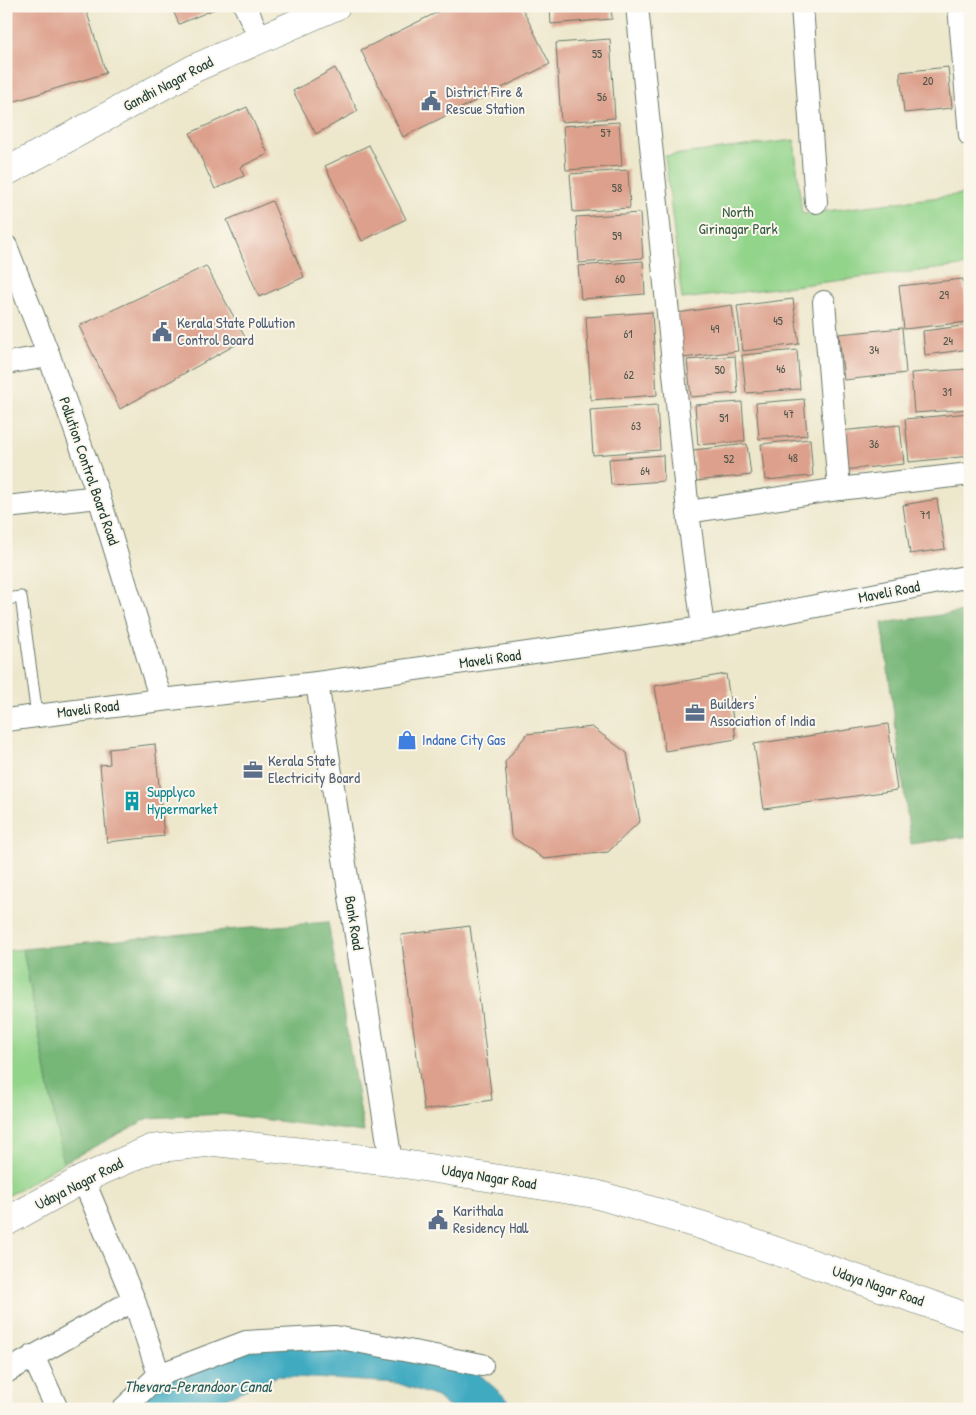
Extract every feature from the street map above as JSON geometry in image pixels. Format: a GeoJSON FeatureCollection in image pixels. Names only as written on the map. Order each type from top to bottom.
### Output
{"type":"FeatureCollection","features":[{"type":"Feature","properties":{"kind":"street"},"geometry":{"type":"LineString","coordinates":[[245,6],[261,40]]}},
{"type":"Feature","properties":{"kind":"street","name":"Gandhi Nagar Road"},"geometry":{"type":"LineString","coordinates":[[6,172],[196,68],[336,6]]}},
{"type":"Feature","properties":{"kind":"street"},"geometry":{"type":"LineString","coordinates":[[637,6],[688,512],[703,628]]}},
{"type":"Feature","properties":{"kind":"street"},"geometry":{"type":"LineString","coordinates":[[802,6],[816,202]]}},
{"type":"Feature","properties":{"kind":"street"},"geometry":{"type":"LineString","coordinates":[[959,6],[970,135]]}},
{"type":"Feature","properties":{"kind":"street","name":"Pollution Control Board Road"},"geometry":{"type":"LineString","coordinates":[[6,246],[49,356],[99,497],[161,700]]}},
{"type":"Feature","properties":{"kind":"street"},"geometry":{"type":"LineString","coordinates":[[824,302],[839,489]]}},
{"type":"Feature","properties":{"kind":"street"},"geometry":{"type":"LineString","coordinates":[[6,363],[49,356]]}},
{"type":"Feature","properties":{"kind":"street"},"geometry":{"type":"LineString","coordinates":[[688,512],[839,489],[970,474]]}},
{"type":"Feature","properties":{"kind":"street"},"geometry":{"type":"LineString","coordinates":[[6,508],[99,497]]}},
{"type":"Feature","properties":{"kind":"street","name":"Maveli Road"},"geometry":{"type":"LineString","coordinates":[[6,720],[161,700],[317,684],[703,628],[970,576]]}},
{"type":"Feature","properties":{"kind":"street","name":"Bank Road"},"geometry":{"type":"LineString","coordinates":[[317,684],[391,1162]]}},
{"type":"Feature","properties":{"kind":"street","name":"Udaya Nagar Road"},"geometry":{"type":"LineString","coordinates":[[6,1222],[83,1179],[151,1149],[215,1142],[391,1162],[595,1194],[704,1226],[970,1318]]}},
{"type":"Feature","properties":{"kind":"street"},"geometry":{"type":"LineString","coordinates":[[83,1179],[134,1300],[159,1374]]}},
{"type":"Feature","properties":{"kind":"street"},"geometry":{"type":"LineString","coordinates":[[6,1372],[134,1300]]}},
{"type":"Feature","properties":{"kind":"street"},"geometry":{"type":"LineString","coordinates":[[123,1409],[159,1374],[246,1342],[335,1337],[482,1365]]}},
{"type":"Feature","properties":{"kind":"street"},"geometry":{"type":"LineString","coordinates":[[34,1356],[58,1409]]}},
{"type":"Feature","properties":{"kind":"lane"},"geometry":{"type":"LineString","coordinates":[[6,599],[21,596],[37,716]]}},
{"type":"Feature","properties":{"kind":"green space","name":"North Girinagar Park"},"geometry":{"type":"Polygon","coordinates":[[[794,140],[802,214],[964,194],[970,246],[970,265],[682,299],[665,156],[794,140]]]}},
{"type":"Feature","properties":{"kind":"green space"},"geometry":{"type":"Polygon","coordinates":[[[970,611],[970,836],[911,844],[882,623],[970,611]]]}},
{"type":"Feature","properties":{"kind":"green space"},"geometry":{"type":"Polygon","coordinates":[[[328,922],[364,1132],[222,1114],[149,1118],[63,1163],[23,949],[328,922]]]}},
{"type":"Feature","properties":{"kind":"green space"},"geometry":{"type":"Polygon","coordinates":[[[23,949],[63,1163],[6,1197],[6,951],[23,949]]]}},
{"type":"Feature","properties":{"kind":"water","name":"Thevara-Perandoor Canal"},"geometry":{"type":"Polygon","coordinates":[[[334,1341],[479,1374],[518,1409],[451,1409],[437,1397],[397,1383],[278,1376],[200,1409],[127,1409],[160,1378],[246,1345],[334,1341]]]}},
{"type":"Feature","properties":{"kind":"building"},"geometry":{"type":"Polygon","coordinates":[[[6,6],[85,6],[106,73],[6,104],[6,6]]]}},
{"type":"Feature","properties":{"kind":"building"},"geometry":{"type":"Polygon","coordinates":[[[171,6],[222,6],[179,24],[171,6]]]}},
{"type":"Feature","properties":{"kind":"building","name":"District Fire & Rescue Station"},"geometry":{"type":"Polygon","coordinates":[[[450,6],[521,6],[550,64],[403,137],[361,50],[450,6]]]}},
{"type":"Feature","properties":{"kind":"building"},"geometry":{"type":"Polygon","coordinates":[[[550,6],[611,6],[612,19],[551,24],[550,6]]]}},
{"type":"Feature","properties":{"kind":"building"},"geometry":{"type":"Polygon","coordinates":[[[610,39],[615,118],[561,122],[556,43],[610,39]]]}},
{"type":"Feature","properties":{"kind":"building"},"geometry":{"type":"Polygon","coordinates":[[[948,67],[952,108],[904,113],[900,72],[948,67]]]}},
{"type":"Feature","properties":{"kind":"building"},"geometry":{"type":"Polygon","coordinates":[[[335,68],[358,111],[316,134],[293,91],[335,68]]]}},
{"type":"Feature","properties":{"kind":"building"},"geometry":{"type":"Polygon","coordinates":[[[247,107],[268,154],[240,167],[244,176],[215,189],[190,133],[247,107]]]}},
{"type":"Feature","properties":{"kind":"building"},"geometry":{"type":"Polygon","coordinates":[[[619,122],[622,166],[566,170],[563,126],[619,122]]]}},
{"type":"Feature","properties":{"kind":"building"},"geometry":{"type":"Polygon","coordinates":[[[369,145],[406,219],[362,241],[325,166],[369,145]]]}},
{"type":"Feature","properties":{"kind":"building"},"geometry":{"type":"Polygon","coordinates":[[[628,170],[630,208],[573,212],[570,174],[628,170]]]}},
{"type":"Feature","properties":{"kind":"building"},"geometry":{"type":"Polygon","coordinates":[[[272,201],[304,277],[259,297],[227,220],[272,201]]]}},
{"type":"Feature","properties":{"kind":"building"},"geometry":{"type":"Polygon","coordinates":[[[640,213],[643,258],[579,263],[576,217],[640,213]]]}},
{"type":"Feature","properties":{"kind":"building"},"geometry":{"type":"Polygon","coordinates":[[[643,261],[645,294],[581,299],[578,266],[643,261]]]}},
{"type":"Feature","properties":{"kind":"building","name":"Kerala State Pollution Control Board"},"geometry":{"type":"Polygon","coordinates":[[[206,266],[246,339],[120,409],[79,326],[206,266]]]}},
{"type":"Feature","properties":{"kind":"building"},"geometry":{"type":"Polygon","coordinates":[[[963,279],[968,322],[904,329],[899,286],[963,279]]]}},
{"type":"Feature","properties":{"kind":"building"},"geometry":{"type":"Polygon","coordinates":[[[793,299],[799,344],[743,351],[737,306],[793,299]]]}},
{"type":"Feature","properties":{"kind":"building"},"geometry":{"type":"Polygon","coordinates":[[[732,305],[738,351],[683,358],[677,313],[732,305]]]}},
{"type":"Feature","properties":{"kind":"building"},"geometry":{"type":"Polygon","coordinates":[[[652,312],[657,395],[591,400],[586,317],[652,312]]]}},
{"type":"Feature","properties":{"kind":"building"},"geometry":{"type":"Polygon","coordinates":[[[970,325],[970,349],[925,355],[923,331],[970,325]]]}},
{"type":"Feature","properties":{"kind":"building"},"geometry":{"type":"Polygon","coordinates":[[[902,328],[906,373],[844,380],[839,334],[902,328]]]}},
{"type":"Feature","properties":{"kind":"building"},"geometry":{"type":"Polygon","coordinates":[[[797,350],[800,389],[746,393],[742,355],[797,350]]]}},
{"type":"Feature","properties":{"kind":"building"},"geometry":{"type":"Polygon","coordinates":[[[735,356],[738,393],[691,397],[687,360],[735,356]]]}},
{"type":"Feature","properties":{"kind":"building"},"geometry":{"type":"Polygon","coordinates":[[[967,369],[970,409],[914,413],[911,373],[967,369]]]}},
{"type":"Feature","properties":{"kind":"building"},"geometry":{"type":"Polygon","coordinates":[[[804,399],[807,435],[759,439],[756,403],[804,399]]]}},
{"type":"Feature","properties":{"kind":"building"},"geometry":{"type":"Polygon","coordinates":[[[742,402],[745,441],[698,445],[695,405],[742,402]]]}},
{"type":"Feature","properties":{"kind":"building"},"geometry":{"type":"Polygon","coordinates":[[[657,405],[660,450],[593,455],[590,410],[657,405]]]}},
{"type":"Feature","properties":{"kind":"building"},"geometry":{"type":"Polygon","coordinates":[[[970,413],[970,456],[909,462],[905,419],[970,413]]]}},
{"type":"Feature","properties":{"kind":"building"},"geometry":{"type":"Polygon","coordinates":[[[900,425],[904,464],[843,470],[840,431],[900,425]]]}},
{"type":"Feature","properties":{"kind":"building"},"geometry":{"type":"Polygon","coordinates":[[[810,439],[813,476],[765,480],[761,444],[810,439]]]}},
{"type":"Feature","properties":{"kind":"building"},"geometry":{"type":"Polygon","coordinates":[[[747,444],[751,475],[696,481],[693,450],[747,444]]]}},
{"type":"Feature","properties":{"kind":"building"},"geometry":{"type":"Polygon","coordinates":[[[663,455],[664,481],[611,485],[609,459],[663,455]]]}},
{"type":"Feature","properties":{"kind":"building"},"geometry":{"type":"Polygon","coordinates":[[[937,499],[945,549],[910,554],[903,505],[937,499]]]}},
{"type":"Feature","properties":{"kind":"building","name":"Builders' Association of India"},"geometry":{"type":"Polygon","coordinates":[[[726,674],[736,739],[665,751],[655,686],[726,674]]]}},
{"type":"Feature","properties":{"kind":"building"},"geometry":{"type":"Polygon","coordinates":[[[888,724],[897,790],[764,809],[754,744],[888,724]]]}},
{"type":"Feature","properties":{"kind":"building"},"geometry":{"type":"Polygon","coordinates":[[[592,727],[627,753],[640,821],[608,852],[544,859],[511,836],[505,762],[527,734],[592,727]]]}},
{"type":"Feature","properties":{"kind":"building","name":"Supplyco Hypermarket"},"geometry":{"type":"Polygon","coordinates":[[[155,744],[164,836],[107,842],[100,765],[110,764],[109,749],[155,744]]]}},
{"type":"Feature","properties":{"kind":"building"},"geometry":{"type":"Polygon","coordinates":[[[966,895],[970,895],[970,916],[969,916],[966,895]]]}},
{"type":"Feature","properties":{"kind":"building"},"geometry":{"type":"Polygon","coordinates":[[[470,926],[492,1100],[424,1110],[401,935],[470,926]]]}},
{"type":"Feature","properties":{"kind":"place","name":"District Fire & Rescue Station"},"geometry":{"type":"Point","coordinates":[431,101]}},
{"type":"Feature","properties":{"kind":"place","name":"Kerala State Pollution Control Board"},"geometry":{"type":"Point","coordinates":[162,332]}},
{"type":"Feature","properties":{"kind":"place","name":"Builders' Association of India"},"geometry":{"type":"Point","coordinates":[695,713]}},
{"type":"Feature","properties":{"kind":"place","name":"Indane City Gas"},"geometry":{"type":"Point","coordinates":[407,740]}},
{"type":"Feature","properties":{"kind":"place","name":"Kerala State Electricity Board"},"geometry":{"type":"Point","coordinates":[253,770]}},
{"type":"Feature","properties":{"kind":"place","name":"Supplyco Hypermarket"},"geometry":{"type":"Point","coordinates":[132,801]}},
{"type":"Feature","properties":{"kind":"place","name":"Karithala Residency Hall"},"geometry":{"type":"Point","coordinates":[438,1220]}}]}
